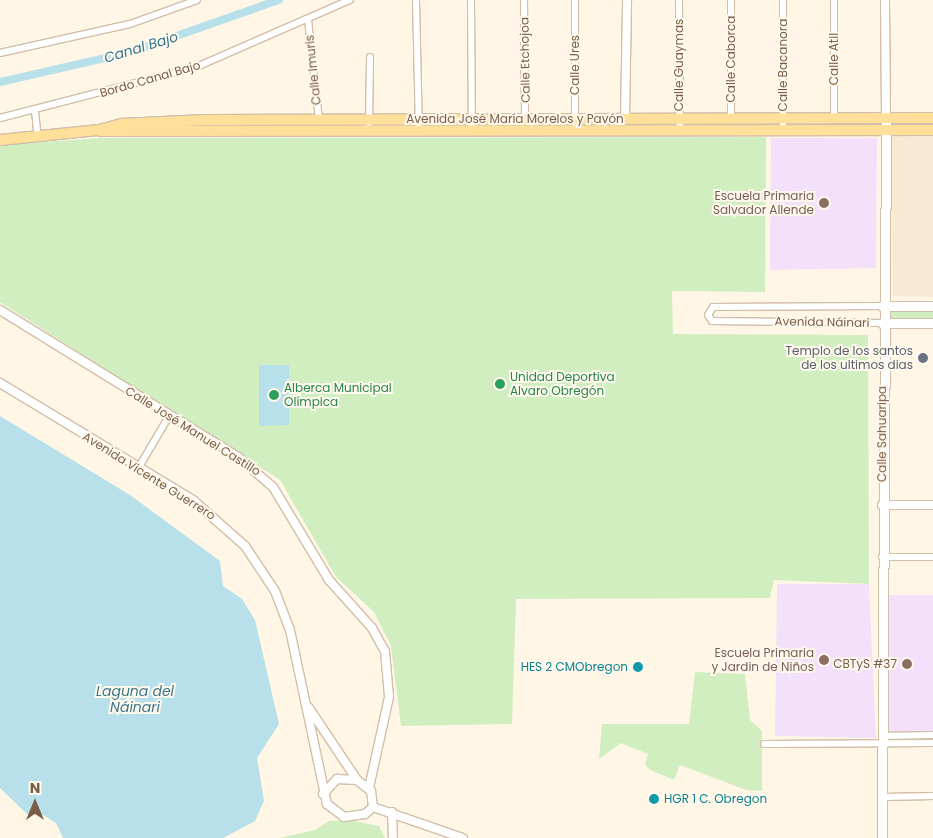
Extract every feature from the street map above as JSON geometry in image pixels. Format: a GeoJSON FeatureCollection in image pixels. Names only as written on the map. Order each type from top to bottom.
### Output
{"type":"FeatureCollection","features":[{"type":"Feature","properties":{"kind":"main road","name":"Calle Sahuaripa"},"geometry":{"type":"LineString","coordinates":[[882,838],[882,306],[886,118]]}},
{"type":"Feature","properties":{"kind":"main road","name":"Avenida José María Morelos y Pavón"},"geometry":{"type":"LineString","coordinates":[[472,125],[525,119],[933,118]]}},
{"type":"Feature","properties":{"kind":"main road","name":"Avenida José María Morelos y Pavón"},"geometry":{"type":"LineString","coordinates":[[266,125],[319,120],[369,125]]}},
{"type":"Feature","properties":{"kind":"main road","name":"Avenida José María Morelos y Pavón"},"geometry":{"type":"LineString","coordinates":[[0,140],[38,138],[99,130],[122,124],[420,124],[575,131],[933,130]]}},
{"type":"Feature","properties":{"kind":"main road","name":"Avenida Náinari"},"geometry":{"type":"LineString","coordinates":[[882,306],[933,306]]}},
{"type":"Feature","properties":{"kind":"main road","name":"Avenida Náinari"},"geometry":{"type":"LineString","coordinates":[[882,323],[933,323]]}},
{"type":"Feature","properties":{"kind":"street"},"geometry":{"type":"LineString","coordinates":[[0,53],[130,24],[197,0]]}},
{"type":"Feature","properties":{"kind":"street","name":"Bordo Canal Bajo"},"geometry":{"type":"LineString","coordinates":[[0,118],[35,111],[194,68],[308,20],[350,0]]}},
{"type":"Feature","properties":{"kind":"street"},"geometry":{"type":"LineString","coordinates":[[416,0],[420,124]]}},
{"type":"Feature","properties":{"kind":"street"},"geometry":{"type":"LineString","coordinates":[[471,0],[472,125]]}},
{"type":"Feature","properties":{"kind":"street","name":"Calle Etchojoa"},"geometry":{"type":"LineString","coordinates":[[524,0],[525,119]]}},
{"type":"Feature","properties":{"kind":"street","name":"Calle Ures"},"geometry":{"type":"LineString","coordinates":[[575,0],[575,131]]}},
{"type":"Feature","properties":{"kind":"street"},"geometry":{"type":"LineString","coordinates":[[625,119],[627,0]]}},
{"type":"Feature","properties":{"kind":"street","name":"Calle Guaymas"},"geometry":{"type":"LineString","coordinates":[[680,0],[680,130]]}},
{"type":"Feature","properties":{"kind":"street","name":"Calle Caborca"},"geometry":{"type":"LineString","coordinates":[[731,0],[731,119]]}},
{"type":"Feature","properties":{"kind":"street","name":"Calle Bacanora"},"geometry":{"type":"LineString","coordinates":[[783,0],[783,130]]}},
{"type":"Feature","properties":{"kind":"street","name":"Calle Atil"},"geometry":{"type":"LineString","coordinates":[[834,0],[834,119]]}},
{"type":"Feature","properties":{"kind":"street","name":"Calle Sahuaripa"},"geometry":{"type":"LineString","coordinates":[[885,0],[886,118]]}},
{"type":"Feature","properties":{"kind":"street","name":"Calle Imuris"},"geometry":{"type":"LineString","coordinates":[[308,20],[319,120]]}},
{"type":"Feature","properties":{"kind":"street"},"geometry":{"type":"LineString","coordinates":[[369,125],[370,57]]}},
{"type":"Feature","properties":{"kind":"street"},"geometry":{"type":"LineString","coordinates":[[35,111],[38,138]]}},
{"type":"Feature","properties":{"kind":"street","name":"Avenida Náinari"},"geometry":{"type":"LineString","coordinates":[[882,306],[713,307],[708,315],[712,321],[882,323]]}},
{"type":"Feature","properties":{"kind":"street","name":"Calle José Manuel Castillo"},"geometry":{"type":"LineString","coordinates":[[0,310],[265,478],[329,580],[379,639],[390,685],[368,788]]}},
{"type":"Feature","properties":{"kind":"street","name":"Avenida Vicente Guerrero"},"geometry":{"type":"LineString","coordinates":[[0,383],[211,512],[256,558],[283,609],[309,708],[323,794],[330,808],[344,817],[360,816],[373,807]]}},
{"type":"Feature","properties":{"kind":"street"},"geometry":{"type":"LineString","coordinates":[[139,467],[170,416]]}},
{"type":"Feature","properties":{"kind":"street"},"geometry":{"type":"LineString","coordinates":[[882,505],[933,505]]}},
{"type":"Feature","properties":{"kind":"street"},"geometry":{"type":"LineString","coordinates":[[882,557],[933,557]]}},
{"type":"Feature","properties":{"kind":"street","name":"Avenida Vicente Guerrero"},"geometry":{"type":"LineString","coordinates":[[309,708],[357,780],[368,788]]}},
{"type":"Feature","properties":{"kind":"street"},"geometry":{"type":"LineString","coordinates":[[764,744],[882,740],[933,735]]}},
{"type":"Feature","properties":{"kind":"street"},"geometry":{"type":"LineString","coordinates":[[882,740],[933,743]]}},
{"type":"Feature","properties":{"kind":"street"},"geometry":{"type":"LineString","coordinates":[[323,794],[337,779],[357,780]]}},
{"type":"Feature","properties":{"kind":"street"},"geometry":{"type":"LineString","coordinates":[[368,788],[373,807],[463,838]]}},
{"type":"Feature","properties":{"kind":"street"},"geometry":{"type":"LineString","coordinates":[[883,797],[933,796]]}},
{"type":"Feature","properties":{"kind":"street"},"geometry":{"type":"LineString","coordinates":[[392,812],[393,838]]}},
{"type":"Feature","properties":{"kind":"shaded area"},"geometry":{"type":"Polygon","coordinates":[[[891,136],[933,136],[933,297],[893,296],[891,136]]]}},
{"type":"Feature","properties":{"kind":"shaded area","name":"Escuela Primaria Salvador Allende"},"geometry":{"type":"Polygon","coordinates":[[[771,138],[877,138],[876,268],[770,270],[771,138]]]}},
{"type":"Feature","properties":{"kind":"shaded area","name":"Escuela Primaria y Jardin de Niños"},"geometry":{"type":"Polygon","coordinates":[[[777,584],[869,584],[876,738],[775,736],[777,584]]]}},
{"type":"Feature","properties":{"kind":"shaded area","name":"CBTyS #37"},"geometry":{"type":"Polygon","coordinates":[[[881,595],[933,595],[933,733],[891,734],[882,742],[881,595]]]}},
{"type":"Feature","properties":{"kind":"green space","name":"Unidad Deportiva Alvaro Obregón"},"geometry":{"type":"Polygon","coordinates":[[[766,137],[765,292],[672,291],[673,334],[868,335],[869,584],[774,580],[770,598],[516,599],[512,724],[401,726],[391,646],[374,612],[336,577],[280,480],[0,302],[0,145],[98,138],[766,137]]]}},
{"type":"Feature","properties":{"kind":"green space"},"geometry":{"type":"Polygon","coordinates":[[[933,308],[933,321],[891,321],[884,313],[933,308]]]}},
{"type":"Feature","properties":{"kind":"green space"},"geometry":{"type":"Polygon","coordinates":[[[695,672],[745,674],[750,720],[762,731],[762,791],[746,790],[680,765],[674,780],[650,770],[645,765],[648,754],[621,743],[599,759],[602,724],[689,724],[695,672]]]}},
{"type":"Feature","properties":{"kind":"green space"},"geometry":{"type":"Polygon","coordinates":[[[349,820],[379,826],[385,838],[280,838],[315,830],[329,821],[349,820]]]}},
{"type":"Feature","properties":{"kind":"water","name":"Alberca Municipal Olímpica"},"geometry":{"type":"Polygon","coordinates":[[[259,365],[289,365],[289,425],[259,426],[259,365]]]}},
{"type":"Feature","properties":{"kind":"water","name":"Laguna del Náinari"},"geometry":{"type":"Polygon","coordinates":[[[0,416],[130,495],[220,561],[223,586],[242,599],[255,620],[279,724],[257,758],[264,801],[255,821],[223,838],[63,838],[56,823],[43,815],[27,814],[0,788],[0,416]]]}},
{"type":"Feature","properties":{"kind":"waterway","name":"Canal Bajo"},"geometry":{"type":"LineString","coordinates":[[0,82],[131,52],[279,0]]}},
{"type":"Feature","properties":{"kind":"place","name":"Escuela Primaria Salvador Allende"},"geometry":{"type":"Point","coordinates":[824,203]}},
{"type":"Feature","properties":{"kind":"place","name":"Templo de los santos de los ultimos dias"},"geometry":{"type":"Point","coordinates":[923,358]}},
{"type":"Feature","properties":{"kind":"place","name":"Unidad Deportiva Alvaro Obregón"},"geometry":{"type":"Point","coordinates":[500,384]}},
{"type":"Feature","properties":{"kind":"place","name":"Alberca Municipal Olímpica"},"geometry":{"type":"Point","coordinates":[274,395]}},
{"type":"Feature","properties":{"kind":"place","name":"Escuela Primaria y Jardin de Niños"},"geometry":{"type":"Point","coordinates":[824,660]}},
{"type":"Feature","properties":{"kind":"place","name":"CBTyS #37"},"geometry":{"type":"Point","coordinates":[907,664]}},
{"type":"Feature","properties":{"kind":"place","name":"HES 2 CMObregon"},"geometry":{"type":"Point","coordinates":[638,667]}},
{"type":"Feature","properties":{"kind":"place","name":"HGR 1 C. Obregon"},"geometry":{"type":"Point","coordinates":[654,799]}}]}
